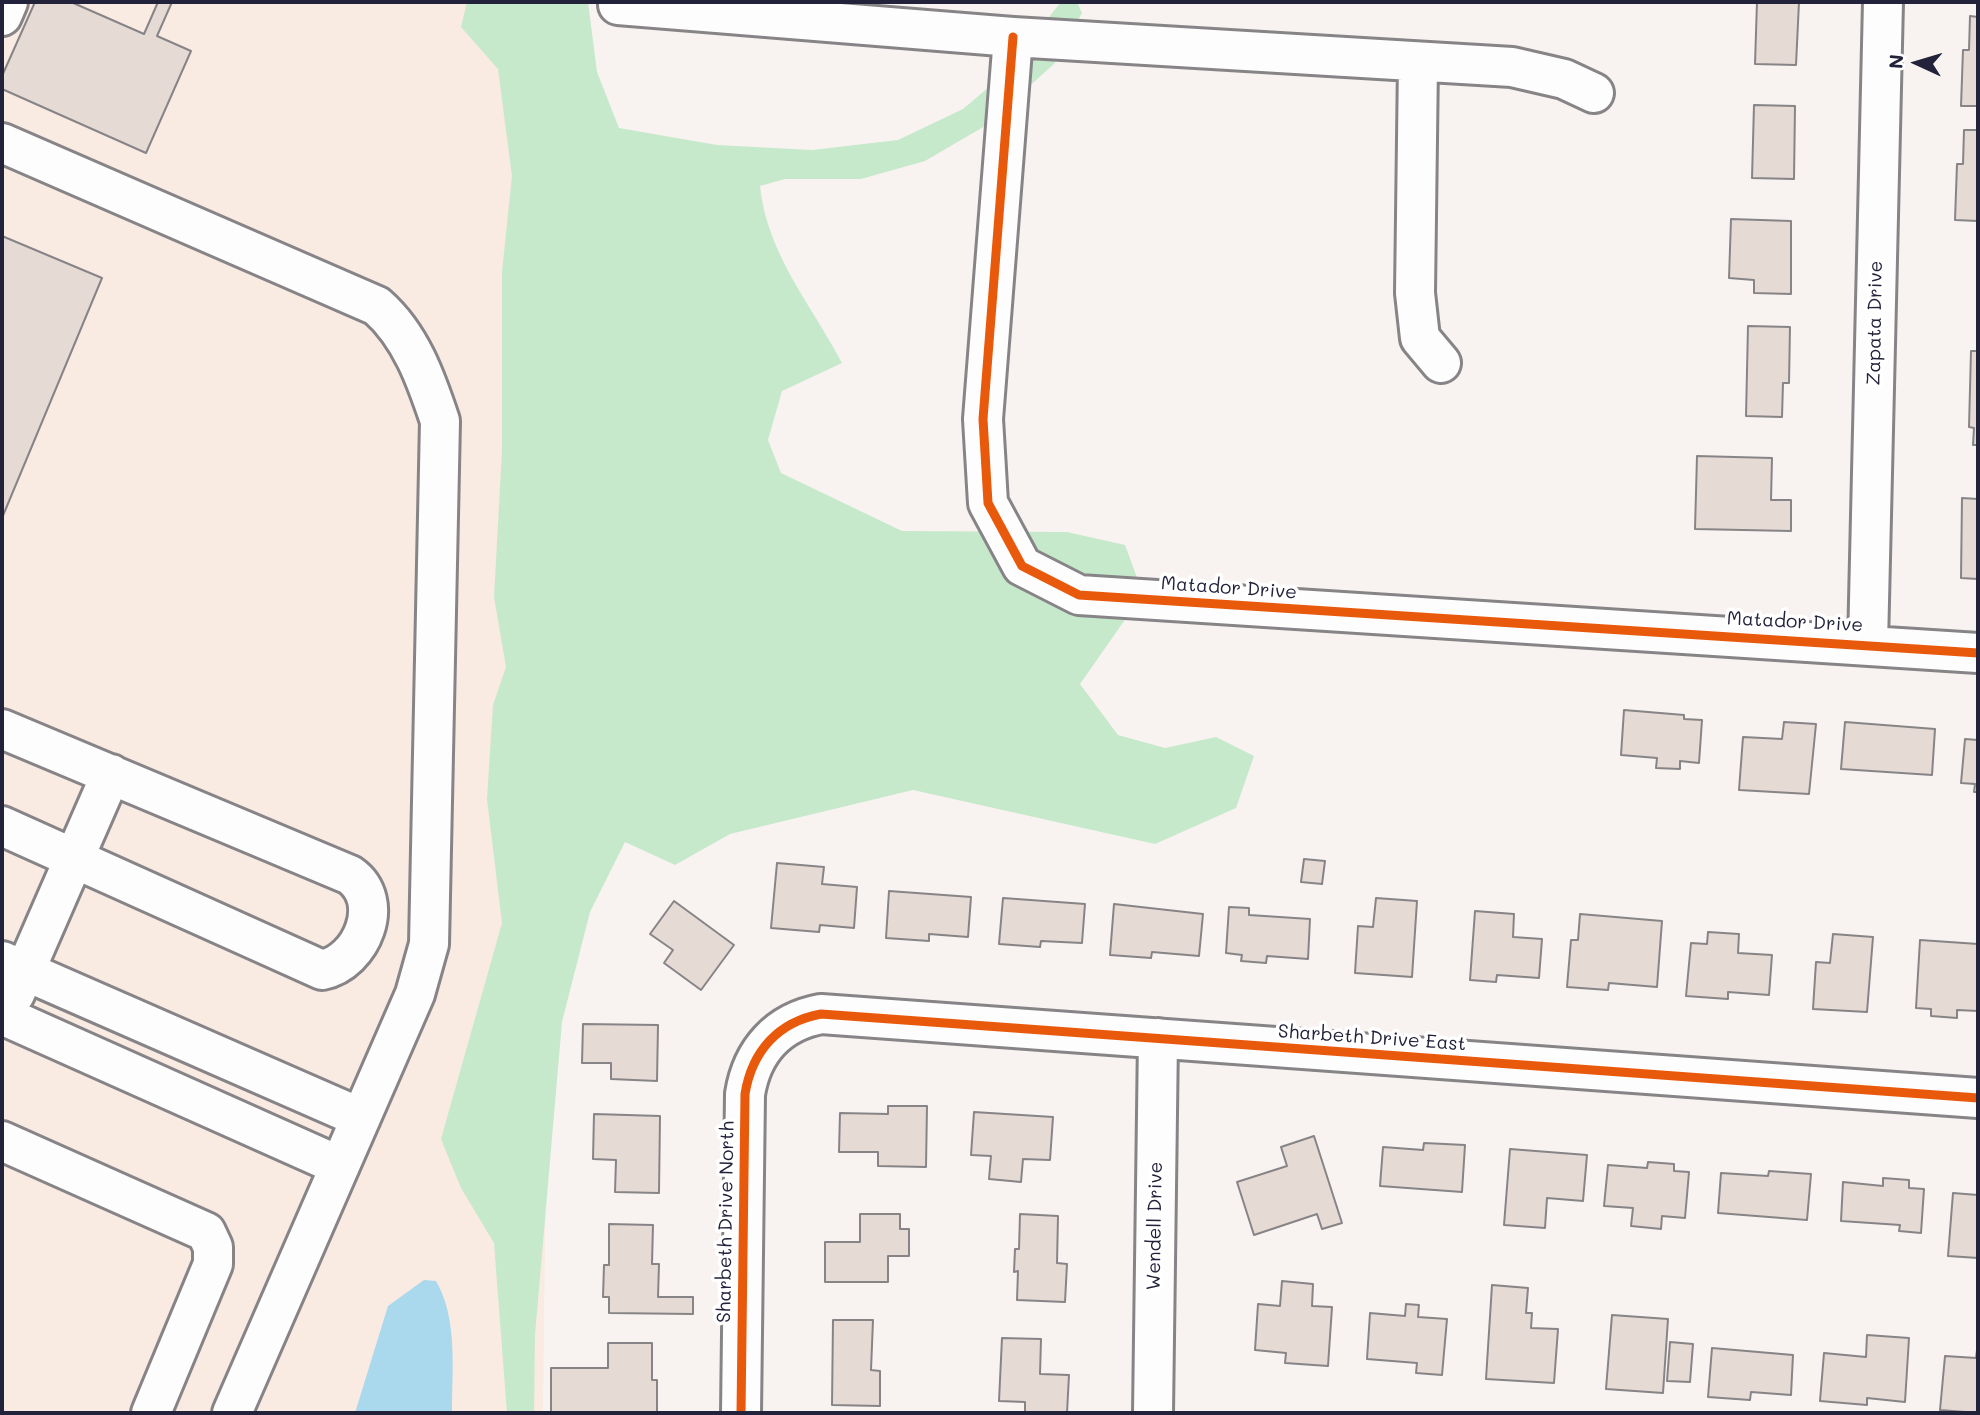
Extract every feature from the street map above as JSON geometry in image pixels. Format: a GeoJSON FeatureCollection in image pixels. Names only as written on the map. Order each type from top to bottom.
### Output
{"type":"FeatureCollection","features":[{"type":"Feature","properties":{"kind":"street"},"geometry":{"type":"LineString","coordinates":[[2,16],[8,2]]}},
{"type":"Feature","properties":{"kind":"street","name":"Zapata Drive"},"geometry":{"type":"LineString","coordinates":[[1868,644],[1884,2]]}},
{"type":"Feature","properties":{"kind":"street"},"geometry":{"type":"LineString","coordinates":[[618,5],[1013,37],[1512,67],[1564,79],[1594,93]]}},
{"type":"Feature","properties":{"kind":"street","name":"Matador Drive"},"geometry":{"type":"LineString","coordinates":[[1013,37],[983,419],[988,503],[1023,566],[1079,595],[1978,653]]}},
{"type":"Feature","properties":{"kind":"street"},"geometry":{"type":"LineString","coordinates":[[1418,62],[1415,293],[1420,338],[1441,363]]}},
{"type":"Feature","properties":{"kind":"street"},"geometry":{"type":"LineString","coordinates":[[2,143],[377,306],[388,316],[423,370],[440,421],[429,944],[415,994],[232,1413]]}},
{"type":"Feature","properties":{"kind":"street"},"geometry":{"type":"LineString","coordinates":[[2,729],[351,875],[362,883],[369,905],[355,950],[347,959],[331,968],[312,967],[2,826]]}},
{"type":"Feature","properties":{"kind":"street"},"geometry":{"type":"LineString","coordinates":[[111,775],[75,858],[13,966],[3,1019],[340,1166]]}},
{"type":"Feature","properties":{"kind":"street"},"geometry":{"type":"LineString","coordinates":[[13,966],[361,1118]]}},
{"type":"Feature","properties":{"kind":"street","name":"Sharbeth Drive East"},"geometry":{"type":"LineString","coordinates":[[771,1038],[799,1018],[821,1014],[1978,1098]]}},
{"type":"Feature","properties":{"kind":"street","name":"Sharbeth Drive North"},"geometry":{"type":"LineString","coordinates":[[741,1413],[745,1094],[749,1072],[757,1054],[771,1038]]}},
{"type":"Feature","properties":{"kind":"street","name":"Wendell Drive"},"geometry":{"type":"LineString","coordinates":[[1153,1413],[1158,1038]]}},
{"type":"Feature","properties":{"kind":"street"},"geometry":{"type":"LineString","coordinates":[[2,1141],[206,1232],[213,1247],[211,1271],[151,1413]]}},
{"type":"Feature","properties":{"kind":"shaded area"},"geometry":{"type":"Polygon","coordinates":[[[2,2],[559,2],[543,1413],[2,1413],[2,2]]]}},
{"type":"Feature","properties":{"kind":"green space"},"geometry":{"type":"Polygon","coordinates":[[[467,2],[588,2],[597,72],[619,128],[717,145],[812,150],[898,140],[963,109],[1021,60],[1033,37],[1061,2],[1077,2],[1082,13],[1054,64],[985,126],[925,161],[861,179],[785,179],[760,186],[764,211],[781,256],[842,363],[782,391],[768,440],[781,473],[902,531],[1067,532],[1125,545],[1143,594],[1080,684],[1118,735],[1165,748],[1216,737],[1254,756],[1236,808],[1155,844],[913,790],[730,834],[675,865],[625,842],[590,912],[562,1022],[535,1335],[534,1413],[507,1413],[494,1243],[461,1188],[441,1139],[502,923],[487,799],[493,705],[506,667],[494,597],[502,451],[502,272],[512,176],[498,69],[461,27],[467,2]]]}},
{"type":"Feature","properties":{"kind":"water"},"geometry":{"type":"Polygon","coordinates":[[[424,1280],[436,1281],[448,1312],[453,1362],[452,1413],[355,1413],[388,1306],[424,1280]]]}},
{"type":"Feature","properties":{"kind":"building"},"geometry":{"type":"Polygon","coordinates":[[[35,2],[71,2],[144,34],[158,2],[172,2],[157,36],[191,51],[146,153],[2,89],[2,76],[35,2]]]}},
{"type":"Feature","properties":{"kind":"building"},"geometry":{"type":"Polygon","coordinates":[[[1757,2],[1799,2],[1796,65],[1755,64],[1757,2]]]}},
{"type":"Feature","properties":{"kind":"building"},"geometry":{"type":"Polygon","coordinates":[[[1970,16],[1978,17],[1978,106],[1961,106],[1963,50],[1969,50],[1970,16]]]}},
{"type":"Feature","properties":{"kind":"building"},"geometry":{"type":"Polygon","coordinates":[[[1754,105],[1795,106],[1794,179],[1752,178],[1754,105]]]}},
{"type":"Feature","properties":{"kind":"building"},"geometry":{"type":"Polygon","coordinates":[[[1964,130],[1978,130],[1978,221],[1955,220],[1957,164],[1963,164],[1964,130]]]}},
{"type":"Feature","properties":{"kind":"building"},"geometry":{"type":"Polygon","coordinates":[[[1731,219],[1791,221],[1791,294],[1754,293],[1754,280],[1729,278],[1731,219]]]}},
{"type":"Feature","properties":{"kind":"building"},"geometry":{"type":"Polygon","coordinates":[[[2,236],[102,278],[2,518],[2,236]]]}},
{"type":"Feature","properties":{"kind":"building"},"geometry":{"type":"Polygon","coordinates":[[[1748,326],[1790,327],[1789,383],[1783,383],[1782,417],[1746,416],[1748,326]]]}},
{"type":"Feature","properties":{"kind":"building"},"geometry":{"type":"Polygon","coordinates":[[[1971,351],[1978,351],[1978,445],[1973,445],[1974,428],[1969,427],[1971,351]]]}},
{"type":"Feature","properties":{"kind":"building"},"geometry":{"type":"Polygon","coordinates":[[[1697,456],[1772,458],[1771,500],[1791,500],[1791,531],[1695,529],[1697,456]]]}},
{"type":"Feature","properties":{"kind":"building"},"geometry":{"type":"Polygon","coordinates":[[[1962,498],[1978,499],[1978,579],[1961,578],[1962,498]]]}},
{"type":"Feature","properties":{"kind":"building"},"geometry":{"type":"Polygon","coordinates":[[[1624,710],[1684,715],[1684,719],[1702,720],[1699,763],[1680,761],[1680,769],[1656,768],[1657,758],[1621,755],[1624,710]]]}},
{"type":"Feature","properties":{"kind":"building"},"geometry":{"type":"Polygon","coordinates":[[[1784,722],[1816,724],[1809,794],[1739,790],[1743,737],[1782,739],[1784,722]]]}},
{"type":"Feature","properties":{"kind":"building"},"geometry":{"type":"Polygon","coordinates":[[[1845,722],[1935,729],[1932,775],[1841,769],[1845,722]]]}},
{"type":"Feature","properties":{"kind":"building"},"geometry":{"type":"Polygon","coordinates":[[[1965,739],[1978,740],[1978,792],[1974,792],[1975,784],[1961,783],[1965,739]]]}},
{"type":"Feature","properties":{"kind":"building"},"geometry":{"type":"Polygon","coordinates":[[[1304,859],[1325,861],[1322,884],[1301,882],[1304,859]]]}},
{"type":"Feature","properties":{"kind":"building"},"geometry":{"type":"Polygon","coordinates":[[[777,863],[824,867],[822,884],[857,887],[854,928],[820,925],[819,932],[771,928],[777,863]]]}},
{"type":"Feature","properties":{"kind":"building"},"geometry":{"type":"Polygon","coordinates":[[[889,891],[971,897],[968,937],[929,934],[929,941],[886,938],[889,891]]]}},
{"type":"Feature","properties":{"kind":"building"},"geometry":{"type":"Polygon","coordinates":[[[1003,898],[1085,904],[1082,943],[1041,941],[1040,947],[999,944],[1003,898]]]}},
{"type":"Feature","properties":{"kind":"building"},"geometry":{"type":"Polygon","coordinates":[[[1376,898],[1417,901],[1412,977],[1355,973],[1358,926],[1373,927],[1376,898]]]}},
{"type":"Feature","properties":{"kind":"building"},"geometry":{"type":"Polygon","coordinates":[[[674,901],[734,945],[701,990],[664,963],[673,950],[650,934],[674,901]]]}},
{"type":"Feature","properties":{"kind":"building"},"geometry":{"type":"Polygon","coordinates":[[[1114,904],[1203,914],[1199,956],[1152,952],[1151,958],[1110,955],[1114,904]]]}},
{"type":"Feature","properties":{"kind":"building"},"geometry":{"type":"Polygon","coordinates":[[[1229,907],[1249,908],[1249,915],[1310,919],[1308,959],[1267,956],[1266,963],[1241,961],[1242,955],[1226,953],[1229,907]]]}},
{"type":"Feature","properties":{"kind":"building"},"geometry":{"type":"Polygon","coordinates":[[[1475,911],[1514,914],[1513,937],[1542,939],[1539,978],[1497,975],[1496,982],[1470,980],[1475,911]]]}},
{"type":"Feature","properties":{"kind":"building"},"geometry":{"type":"Polygon","coordinates":[[[1580,914],[1662,921],[1657,987],[1609,983],[1608,990],[1567,987],[1571,940],[1578,940],[1580,914]]]}},
{"type":"Feature","properties":{"kind":"building"},"geometry":{"type":"Polygon","coordinates":[[[1708,932],[1739,934],[1738,953],[1772,955],[1769,995],[1728,992],[1728,999],[1686,996],[1691,943],[1707,944],[1708,932]]]}},
{"type":"Feature","properties":{"kind":"building"},"geometry":{"type":"Polygon","coordinates":[[[1833,934],[1873,937],[1867,1012],[1813,1009],[1816,962],[1830,963],[1833,934]]]}},
{"type":"Feature","properties":{"kind":"building"},"geometry":{"type":"Polygon","coordinates":[[[1920,940],[1978,944],[1978,1011],[1957,1010],[1957,1018],[1931,1016],[1931,1009],[1916,1008],[1920,940]]]}},
{"type":"Feature","properties":{"kind":"building"},"geometry":{"type":"Polygon","coordinates":[[[583,1024],[658,1025],[657,1081],[611,1079],[611,1063],[582,1063],[583,1024]]]}},
{"type":"Feature","properties":{"kind":"building"},"geometry":{"type":"Polygon","coordinates":[[[888,1106],[927,1106],[926,1167],[878,1166],[878,1152],[839,1152],[840,1113],[888,1114],[888,1106]]]}},
{"type":"Feature","properties":{"kind":"building"},"geometry":{"type":"Polygon","coordinates":[[[974,1112],[1053,1117],[1050,1160],[1023,1159],[1021,1182],[989,1179],[991,1156],[971,1155],[974,1112]]]}},
{"type":"Feature","properties":{"kind":"building"},"geometry":{"type":"Polygon","coordinates":[[[594,1114],[660,1116],[659,1193],[615,1192],[616,1160],[593,1159],[594,1114]]]}},
{"type":"Feature","properties":{"kind":"building"},"geometry":{"type":"Polygon","coordinates":[[[1314,1136],[1342,1223],[1322,1229],[1317,1214],[1254,1235],[1237,1182],[1287,1166],[1281,1147],[1314,1136]]]}},
{"type":"Feature","properties":{"kind":"building"},"geometry":{"type":"Polygon","coordinates":[[[1424,1143],[1465,1145],[1462,1192],[1380,1186],[1383,1147],[1423,1150],[1424,1143]]]}},
{"type":"Feature","properties":{"kind":"building"},"geometry":{"type":"Polygon","coordinates":[[[1510,1149],[1587,1155],[1583,1201],[1547,1198],[1545,1228],[1504,1225],[1510,1149]]]}},
{"type":"Feature","properties":{"kind":"building"},"geometry":{"type":"Polygon","coordinates":[[[1648,1162],[1674,1164],[1674,1171],[1689,1172],[1685,1218],[1662,1216],[1661,1229],[1631,1226],[1633,1208],[1604,1206],[1608,1165],[1647,1168],[1648,1162]]]}},
{"type":"Feature","properties":{"kind":"building"},"geometry":{"type":"Polygon","coordinates":[[[1769,1171],[1811,1174],[1807,1220],[1718,1213],[1721,1173],[1768,1176],[1769,1171]]]}},
{"type":"Feature","properties":{"kind":"building"},"geometry":{"type":"Polygon","coordinates":[[[1883,1178],[1909,1180],[1909,1188],[1924,1189],[1921,1233],[1899,1231],[1900,1225],[1841,1221],[1843,1182],[1883,1186],[1883,1178]]]}},
{"type":"Feature","properties":{"kind":"building"},"geometry":{"type":"Polygon","coordinates":[[[1953,1193],[1978,1195],[1978,1258],[1948,1256],[1953,1193]]]}},
{"type":"Feature","properties":{"kind":"building"},"geometry":{"type":"Polygon","coordinates":[[[860,1214],[900,1214],[900,1229],[909,1229],[909,1256],[888,1256],[888,1282],[825,1282],[825,1242],[860,1242],[860,1214]]]}},
{"type":"Feature","properties":{"kind":"building"},"geometry":{"type":"Polygon","coordinates":[[[1020,1214],[1058,1216],[1057,1263],[1067,1264],[1065,1302],[1017,1300],[1018,1271],[1014,1272],[1015,1249],[1019,1249],[1020,1214]]]}},
{"type":"Feature","properties":{"kind":"building"},"geometry":{"type":"Polygon","coordinates":[[[609,1224],[653,1225],[652,1264],[659,1264],[658,1297],[693,1297],[693,1314],[609,1313],[609,1297],[603,1297],[604,1265],[609,1265],[609,1224]]]}},
{"type":"Feature","properties":{"kind":"building"},"geometry":{"type":"Polygon","coordinates":[[[1282,1281],[1313,1284],[1312,1306],[1332,1307],[1328,1366],[1285,1363],[1286,1353],[1255,1350],[1258,1304],[1280,1306],[1282,1281]]]}},
{"type":"Feature","properties":{"kind":"building"},"geometry":{"type":"Polygon","coordinates":[[[1492,1285],[1528,1288],[1526,1313],[1532,1313],[1531,1328],[1558,1329],[1554,1383],[1486,1379],[1492,1285]]]}},
{"type":"Feature","properties":{"kind":"building"},"geometry":{"type":"Polygon","coordinates":[[[1406,1304],[1419,1305],[1418,1317],[1447,1319],[1442,1375],[1416,1373],[1417,1363],[1367,1359],[1370,1313],[1405,1316],[1406,1304]]]}},
{"type":"Feature","properties":{"kind":"building"},"geometry":{"type":"Polygon","coordinates":[[[1612,1315],[1668,1319],[1663,1393],[1606,1389],[1612,1315]]]}},
{"type":"Feature","properties":{"kind":"building"},"geometry":{"type":"Polygon","coordinates":[[[833,1320],[873,1320],[871,1370],[880,1371],[880,1406],[832,1405],[833,1320]]]}},
{"type":"Feature","properties":{"kind":"building"},"geometry":{"type":"Polygon","coordinates":[[[1867,1335],[1909,1338],[1905,1402],[1867,1398],[1867,1405],[1820,1401],[1824,1353],[1866,1357],[1867,1335]]]}},
{"type":"Feature","properties":{"kind":"building"},"geometry":{"type":"Polygon","coordinates":[[[1002,1338],[1041,1339],[1040,1374],[1069,1375],[1067,1413],[1025,1413],[1025,1402],[999,1401],[1002,1338]]]}},
{"type":"Feature","properties":{"kind":"building"},"geometry":{"type":"Polygon","coordinates":[[[1670,1342],[1693,1344],[1690,1382],[1667,1381],[1670,1342]]]}},
{"type":"Feature","properties":{"kind":"building"},"geometry":{"type":"Polygon","coordinates":[[[1978,1342],[1978,1413],[1940,1410],[1945,1356],[1976,1358],[1978,1342]]]}},
{"type":"Feature","properties":{"kind":"building"},"geometry":{"type":"Polygon","coordinates":[[[608,1343],[652,1343],[652,1380],[657,1380],[657,1413],[551,1413],[551,1368],[608,1368],[608,1343]]]}},
{"type":"Feature","properties":{"kind":"building"},"geometry":{"type":"Polygon","coordinates":[[[1712,1348],[1793,1355],[1791,1395],[1751,1392],[1750,1400],[1708,1397],[1712,1348]]]}},
{"type":"Feature","properties":{"kind":"cycle path"},"geometry":{"type":"LineString","coordinates":[[1013,37],[983,419],[988,503],[1022,566],[1079,595],[1978,653]]}},
{"type":"Feature","properties":{"kind":"cycle path"},"geometry":{"type":"LineString","coordinates":[[741,1413],[745,1094],[754,1064],[770,1041],[792,1024],[821,1014],[1978,1098]]}}]}
